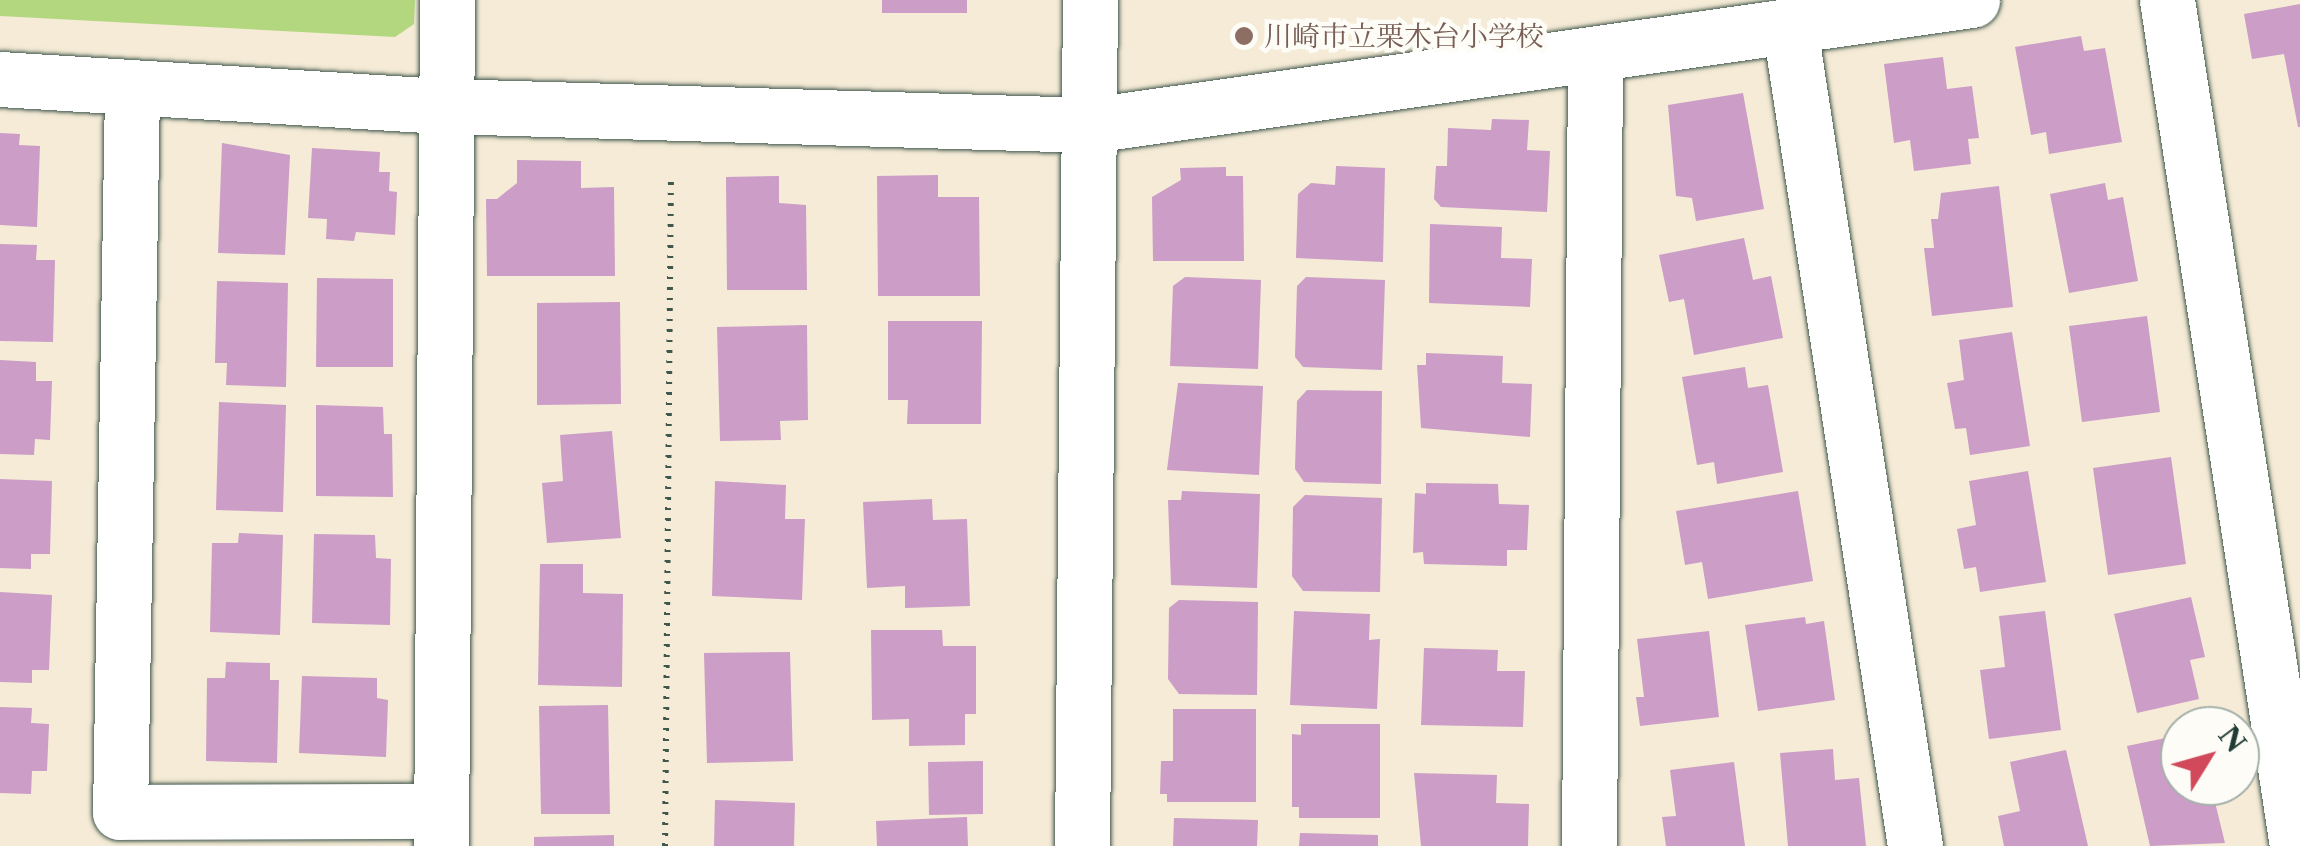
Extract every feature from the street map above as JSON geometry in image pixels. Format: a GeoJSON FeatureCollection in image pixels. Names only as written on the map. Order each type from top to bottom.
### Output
{"type":"FeatureCollection","features":[{"type":"Feature","properties":{"kind":"street"},"geometry":{"type":"LineString","coordinates":[[132,91],[120,812],[441,828],[447,0]]}},
{"type":"Feature","properties":{"kind":"street"},"geometry":{"type":"LineString","coordinates":[[1082,846],[1090,0]]}},
{"type":"Feature","properties":{"kind":"street"},"geometry":{"type":"LineString","coordinates":[[0,79],[132,91],[446,106],[1091,125],[1790,30],[1972,0]]}},
{"type":"Feature","properties":{"kind":"street"},"geometry":{"type":"LineString","coordinates":[[2167,0],[2297,846]]}},
{"type":"Feature","properties":{"kind":"street"},"geometry":{"type":"LineString","coordinates":[[1790,30],[1915,846]]}},
{"type":"Feature","properties":{"kind":"street"},"geometry":{"type":"LineString","coordinates":[[1589,846],[1596,56]]}},
{"type":"Feature","properties":{"kind":"path"},"geometry":{"type":"LineString","coordinates":[[665,846],[672,110]]}},
{"type":"Feature","properties":{"kind":"green space"},"geometry":{"type":"Polygon","coordinates":[[[0,0],[415,0],[414,24],[395,37],[0,16],[0,0]]]}},
{"type":"Feature","properties":{"kind":"building"},"geometry":{"type":"Polygon","coordinates":[[[882,0],[967,0],[967,13],[882,13],[882,0]]]}},
{"type":"Feature","properties":{"kind":"building"},"geometry":{"type":"Polygon","coordinates":[[[2300,4],[2298,127],[2284,54],[2252,59],[2244,14],[2300,4]]]}},
{"type":"Feature","properties":{"kind":"building"},"geometry":{"type":"Polygon","coordinates":[[[2081,36],[2084,51],[2105,48],[2122,142],[2049,154],[2046,132],[2031,135],[2015,47],[2081,36]]]}},
{"type":"Feature","properties":{"kind":"building"},"geometry":{"type":"Polygon","coordinates":[[[1943,57],[1947,89],[1972,86],[1979,138],[1968,139],[1971,164],[1914,171],[1910,140],[1894,143],[1884,64],[1943,57]]]}},
{"type":"Feature","properties":{"kind":"building"},"geometry":{"type":"Polygon","coordinates":[[[1743,93],[1764,209],[1696,221],[1692,198],[1676,196],[1668,105],[1743,93]]]}},
{"type":"Feature","properties":{"kind":"building"},"geometry":{"type":"Polygon","coordinates":[[[1492,119],[1529,120],[1527,150],[1550,151],[1547,212],[1441,207],[1434,199],[1436,166],[1447,166],[1448,128],[1491,130],[1492,119]]]}},
{"type":"Feature","properties":{"kind":"building"},"geometry":{"type":"Polygon","coordinates":[[[0,133],[20,134],[19,145],[40,146],[37,227],[0,225],[0,133]]]}},
{"type":"Feature","properties":{"kind":"building"},"geometry":{"type":"Polygon","coordinates":[[[222,143],[290,155],[285,255],[218,253],[222,143]]]}},
{"type":"Feature","properties":{"kind":"building"},"geometry":{"type":"Polygon","coordinates":[[[312,148],[380,152],[379,172],[390,172],[389,191],[397,192],[395,235],[356,232],[354,241],[326,239],[327,219],[308,218],[312,148]]]}},
{"type":"Feature","properties":{"kind":"building"},"geometry":{"type":"Polygon","coordinates":[[[517,160],[581,161],[581,188],[614,187],[615,276],[487,276],[486,199],[497,199],[517,183],[517,160]]]}},
{"type":"Feature","properties":{"kind":"building"},"geometry":{"type":"Polygon","coordinates":[[[1336,166],[1385,168],[1383,262],[1296,258],[1298,194],[1311,183],[1335,185],[1336,166]]]}},
{"type":"Feature","properties":{"kind":"building"},"geometry":{"type":"Polygon","coordinates":[[[1226,167],[1226,176],[1243,176],[1244,261],[1153,261],[1152,197],[1181,180],[1180,168],[1226,167]]]}},
{"type":"Feature","properties":{"kind":"building"},"geometry":{"type":"Polygon","coordinates":[[[938,175],[938,197],[979,197],[980,296],[878,296],[877,176],[938,175]]]}},
{"type":"Feature","properties":{"kind":"building"},"geometry":{"type":"Polygon","coordinates":[[[779,176],[779,203],[806,205],[807,290],[727,290],[726,177],[779,176]]]}},
{"type":"Feature","properties":{"kind":"building"},"geometry":{"type":"Polygon","coordinates":[[[2105,183],[2108,200],[2123,197],[2138,281],[2069,293],[2050,194],[2105,183]]]}},
{"type":"Feature","properties":{"kind":"building"},"geometry":{"type":"Polygon","coordinates":[[[1999,186],[2013,307],[1932,316],[1924,248],[1934,248],[1931,219],[1938,219],[1941,193],[1999,186]]]}},
{"type":"Feature","properties":{"kind":"building"},"geometry":{"type":"Polygon","coordinates":[[[1430,224],[1502,227],[1501,258],[1532,259],[1530,307],[1429,303],[1430,224]]]}},
{"type":"Feature","properties":{"kind":"building"},"geometry":{"type":"Polygon","coordinates":[[[1744,238],[1753,280],[1771,276],[1783,338],[1694,355],[1684,299],[1669,302],[1659,255],[1744,238]]]}},
{"type":"Feature","properties":{"kind":"building"},"geometry":{"type":"Polygon","coordinates":[[[0,244],[37,245],[36,260],[55,260],[53,342],[0,341],[0,244]]]}},
{"type":"Feature","properties":{"kind":"building"},"geometry":{"type":"Polygon","coordinates":[[[1185,277],[1261,280],[1258,369],[1170,366],[1173,286],[1185,277]]]}},
{"type":"Feature","properties":{"kind":"building"},"geometry":{"type":"Polygon","coordinates":[[[1306,277],[1385,280],[1382,370],[1303,367],[1295,357],[1297,286],[1306,277]]]}},
{"type":"Feature","properties":{"kind":"building"},"geometry":{"type":"Polygon","coordinates":[[[317,278],[393,279],[393,367],[316,367],[317,278]]]}},
{"type":"Feature","properties":{"kind":"building"},"geometry":{"type":"Polygon","coordinates":[[[217,281],[288,283],[286,387],[226,385],[227,363],[215,363],[217,281]]]}},
{"type":"Feature","properties":{"kind":"building"},"geometry":{"type":"Polygon","coordinates":[[[620,302],[621,404],[537,405],[537,303],[620,302]]]}},
{"type":"Feature","properties":{"kind":"building"},"geometry":{"type":"Polygon","coordinates":[[[2147,316],[2160,412],[2082,422],[2069,326],[2147,316]]]}},
{"type":"Feature","properties":{"kind":"building"},"geometry":{"type":"Polygon","coordinates":[[[888,321],[982,321],[981,424],[907,424],[908,400],[888,400],[888,321]]]}},
{"type":"Feature","properties":{"kind":"building"},"geometry":{"type":"Polygon","coordinates":[[[807,325],[808,420],[780,421],[781,440],[720,441],[717,327],[807,325]]]}},
{"type":"Feature","properties":{"kind":"building"},"geometry":{"type":"Polygon","coordinates":[[[2012,332],[2030,446],[1970,455],[1966,428],[1955,429],[1947,383],[1964,380],[1959,340],[2012,332]]]}},
{"type":"Feature","properties":{"kind":"building"},"geometry":{"type":"Polygon","coordinates":[[[1426,353],[1503,356],[1502,383],[1532,384],[1530,437],[1421,428],[1417,365],[1426,365],[1426,353]]]}},
{"type":"Feature","properties":{"kind":"building"},"geometry":{"type":"Polygon","coordinates":[[[0,360],[36,362],[36,381],[52,381],[50,440],[35,439],[34,455],[0,454],[0,360]]]}},
{"type":"Feature","properties":{"kind":"building"},"geometry":{"type":"Polygon","coordinates":[[[1745,367],[1748,388],[1768,385],[1783,472],[1717,484],[1714,462],[1697,465],[1682,377],[1745,367]]]}},
{"type":"Feature","properties":{"kind":"building"},"geometry":{"type":"Polygon","coordinates":[[[1178,383],[1263,386],[1259,475],[1167,470],[1178,383]]]}},
{"type":"Feature","properties":{"kind":"building"},"geometry":{"type":"Polygon","coordinates":[[[1307,390],[1382,391],[1381,484],[1304,482],[1295,469],[1297,401],[1307,390]]]}},
{"type":"Feature","properties":{"kind":"building"},"geometry":{"type":"Polygon","coordinates":[[[219,402],[286,405],[283,512],[216,510],[219,402]]]}},
{"type":"Feature","properties":{"kind":"building"},"geometry":{"type":"Polygon","coordinates":[[[316,405],[383,407],[384,434],[392,434],[393,497],[316,496],[316,405]]]}},
{"type":"Feature","properties":{"kind":"building"},"geometry":{"type":"Polygon","coordinates":[[[612,431],[621,538],[547,543],[542,483],[563,481],[560,435],[612,431]]]}},
{"type":"Feature","properties":{"kind":"building"},"geometry":{"type":"Polygon","coordinates":[[[2171,457],[2186,564],[2108,575],[2093,468],[2171,457]]]}},
{"type":"Feature","properties":{"kind":"building"},"geometry":{"type":"Polygon","coordinates":[[[2028,471],[2046,582],[1980,592],[1976,567],[1964,569],[1957,529],[1976,525],[1969,481],[2028,471]]]}},
{"type":"Feature","properties":{"kind":"building"},"geometry":{"type":"Polygon","coordinates":[[[0,479],[52,481],[50,554],[31,554],[31,569],[0,568],[0,479]]]}},
{"type":"Feature","properties":{"kind":"building"},"geometry":{"type":"Polygon","coordinates":[[[715,481],[786,485],[785,519],[805,519],[802,600],[712,596],[715,481]]]}},
{"type":"Feature","properties":{"kind":"building"},"geometry":{"type":"Polygon","coordinates":[[[1426,483],[1498,484],[1499,504],[1529,505],[1527,550],[1507,550],[1507,566],[1424,564],[1423,552],[1413,553],[1415,493],[1426,494],[1426,483]]]}},
{"type":"Feature","properties":{"kind":"building"},"geometry":{"type":"Polygon","coordinates":[[[1182,491],[1260,494],[1257,588],[1171,585],[1168,500],[1181,500],[1182,491]]]}},
{"type":"Feature","properties":{"kind":"building"},"geometry":{"type":"Polygon","coordinates":[[[1798,491],[1813,581],[1708,599],[1702,562],[1685,565],[1676,511],[1798,491]]]}},
{"type":"Feature","properties":{"kind":"building"},"geometry":{"type":"Polygon","coordinates":[[[1305,495],[1382,498],[1380,592],[1303,591],[1292,576],[1293,507],[1305,495]]]}},
{"type":"Feature","properties":{"kind":"building"},"geometry":{"type":"Polygon","coordinates":[[[932,499],[933,520],[967,519],[970,606],[905,608],[905,586],[867,588],[863,502],[932,499]]]}},
{"type":"Feature","properties":{"kind":"building"},"geometry":{"type":"Polygon","coordinates":[[[239,533],[283,535],[280,635],[210,632],[212,543],[238,543],[239,533]]]}},
{"type":"Feature","properties":{"kind":"building"},"geometry":{"type":"Polygon","coordinates":[[[314,534],[375,535],[376,558],[391,559],[390,625],[312,623],[314,534]]]}},
{"type":"Feature","properties":{"kind":"building"},"geometry":{"type":"Polygon","coordinates":[[[540,564],[583,564],[583,593],[623,594],[622,687],[538,685],[540,564]]]}},
{"type":"Feature","properties":{"kind":"building"},"geometry":{"type":"Polygon","coordinates":[[[0,592],[52,595],[49,670],[32,670],[32,683],[0,682],[0,592]]]}},
{"type":"Feature","properties":{"kind":"building"},"geometry":{"type":"Polygon","coordinates":[[[2191,597],[2205,657],[2190,660],[2199,699],[2137,713],[2114,614],[2191,597]]]}},
{"type":"Feature","properties":{"kind":"building"},"geometry":{"type":"Polygon","coordinates":[[[1179,600],[1258,602],[1257,695],[1179,694],[1168,679],[1169,608],[1179,600]]]}},
{"type":"Feature","properties":{"kind":"building"},"geometry":{"type":"Polygon","coordinates":[[[1294,611],[1370,614],[1369,640],[1380,639],[1377,709],[1290,705],[1294,611]]]}},
{"type":"Feature","properties":{"kind":"building"},"geometry":{"type":"Polygon","coordinates":[[[2045,611],[2061,730],[1989,739],[1980,670],[2005,667],[1999,616],[2045,611]]]}},
{"type":"Feature","properties":{"kind":"building"},"geometry":{"type":"Polygon","coordinates":[[[1805,617],[1806,624],[1824,621],[1835,700],[1758,711],[1745,625],[1805,617]]]}},
{"type":"Feature","properties":{"kind":"building"},"geometry":{"type":"Polygon","coordinates":[[[871,630],[942,630],[943,646],[976,646],[976,714],[965,714],[965,745],[909,746],[909,719],[872,720],[871,630]]]}},
{"type":"Feature","properties":{"kind":"building"},"geometry":{"type":"Polygon","coordinates":[[[1709,631],[1719,717],[1640,726],[1636,697],[1644,697],[1637,639],[1709,631]]]}},
{"type":"Feature","properties":{"kind":"building"},"geometry":{"type":"Polygon","coordinates":[[[1424,648],[1498,650],[1497,671],[1525,671],[1523,727],[1421,725],[1424,648]]]}},
{"type":"Feature","properties":{"kind":"building"},"geometry":{"type":"Polygon","coordinates":[[[790,652],[793,761],[707,763],[704,653],[790,652]]]}},
{"type":"Feature","properties":{"kind":"building"},"geometry":{"type":"Polygon","coordinates":[[[226,662],[270,663],[270,680],[279,680],[277,763],[206,761],[207,678],[225,678],[226,662]]]}},
{"type":"Feature","properties":{"kind":"building"},"geometry":{"type":"Polygon","coordinates":[[[302,676],[377,678],[377,698],[388,700],[386,757],[299,753],[302,676]]]}},
{"type":"Feature","properties":{"kind":"building"},"geometry":{"type":"Polygon","coordinates":[[[608,705],[610,814],[541,814],[539,706],[608,705]]]}},
{"type":"Feature","properties":{"kind":"building"},"geometry":{"type":"Polygon","coordinates":[[[0,707],[32,708],[31,723],[49,724],[47,771],[32,771],[31,794],[0,793],[0,707]]]}},
{"type":"Feature","properties":{"kind":"building"},"geometry":{"type":"Polygon","coordinates":[[[1173,709],[1256,709],[1256,802],[1167,802],[1167,794],[1160,794],[1161,761],[1173,761],[1173,709]]]}},
{"type":"Feature","properties":{"kind":"building"},"geometry":{"type":"Polygon","coordinates":[[[1301,724],[1380,724],[1380,818],[1299,818],[1299,807],[1292,807],[1292,734],[1301,735],[1301,724]]]}},
{"type":"Feature","properties":{"kind":"building"},"geometry":{"type":"Polygon","coordinates":[[[2160,739],[2160,806],[2216,806],[2225,843],[2150,846],[2127,746],[2160,739]]]}},
{"type":"Feature","properties":{"kind":"building"},"geometry":{"type":"Polygon","coordinates":[[[1833,749],[1835,780],[1859,778],[1866,846],[1788,846],[1780,753],[1833,749]]]}},
{"type":"Feature","properties":{"kind":"building"},"geometry":{"type":"Polygon","coordinates":[[[2066,750],[2088,846],[2004,846],[1998,816],[2020,811],[2010,762],[2066,750]]]}},
{"type":"Feature","properties":{"kind":"building"},"geometry":{"type":"Polygon","coordinates":[[[983,761],[983,814],[929,815],[928,762],[983,761]]]}},
{"type":"Feature","properties":{"kind":"building"},"geometry":{"type":"Polygon","coordinates":[[[1734,762],[1745,846],[1666,846],[1662,817],[1676,816],[1670,770],[1734,762]]]}},
{"type":"Feature","properties":{"kind":"building"},"geometry":{"type":"Polygon","coordinates":[[[1414,773],[1497,775],[1496,803],[1529,804],[1528,846],[1421,846],[1414,773]]]}},
{"type":"Feature","properties":{"kind":"building"},"geometry":{"type":"Polygon","coordinates":[[[715,800],[795,803],[794,846],[714,846],[715,800]]]}},
{"type":"Feature","properties":{"kind":"building"},"geometry":{"type":"Polygon","coordinates":[[[967,817],[968,846],[877,846],[876,821],[967,817]]]}},
{"type":"Feature","properties":{"kind":"building"},"geometry":{"type":"Polygon","coordinates":[[[1174,818],[1258,820],[1257,846],[1173,846],[1174,818]]]}},
{"type":"Feature","properties":{"kind":"building"},"geometry":{"type":"Polygon","coordinates":[[[1300,833],[1378,835],[1378,846],[1299,846],[1300,833]]]}},
{"type":"Feature","properties":{"kind":"building"},"geometry":{"type":"Polygon","coordinates":[[[614,835],[614,846],[534,846],[534,837],[614,835]]]}},
{"type":"Feature","properties":{"kind":"place","name":"川崎市立栗木台小学校"},"geometry":{"type":"Point","coordinates":[1244,36]}}]}
